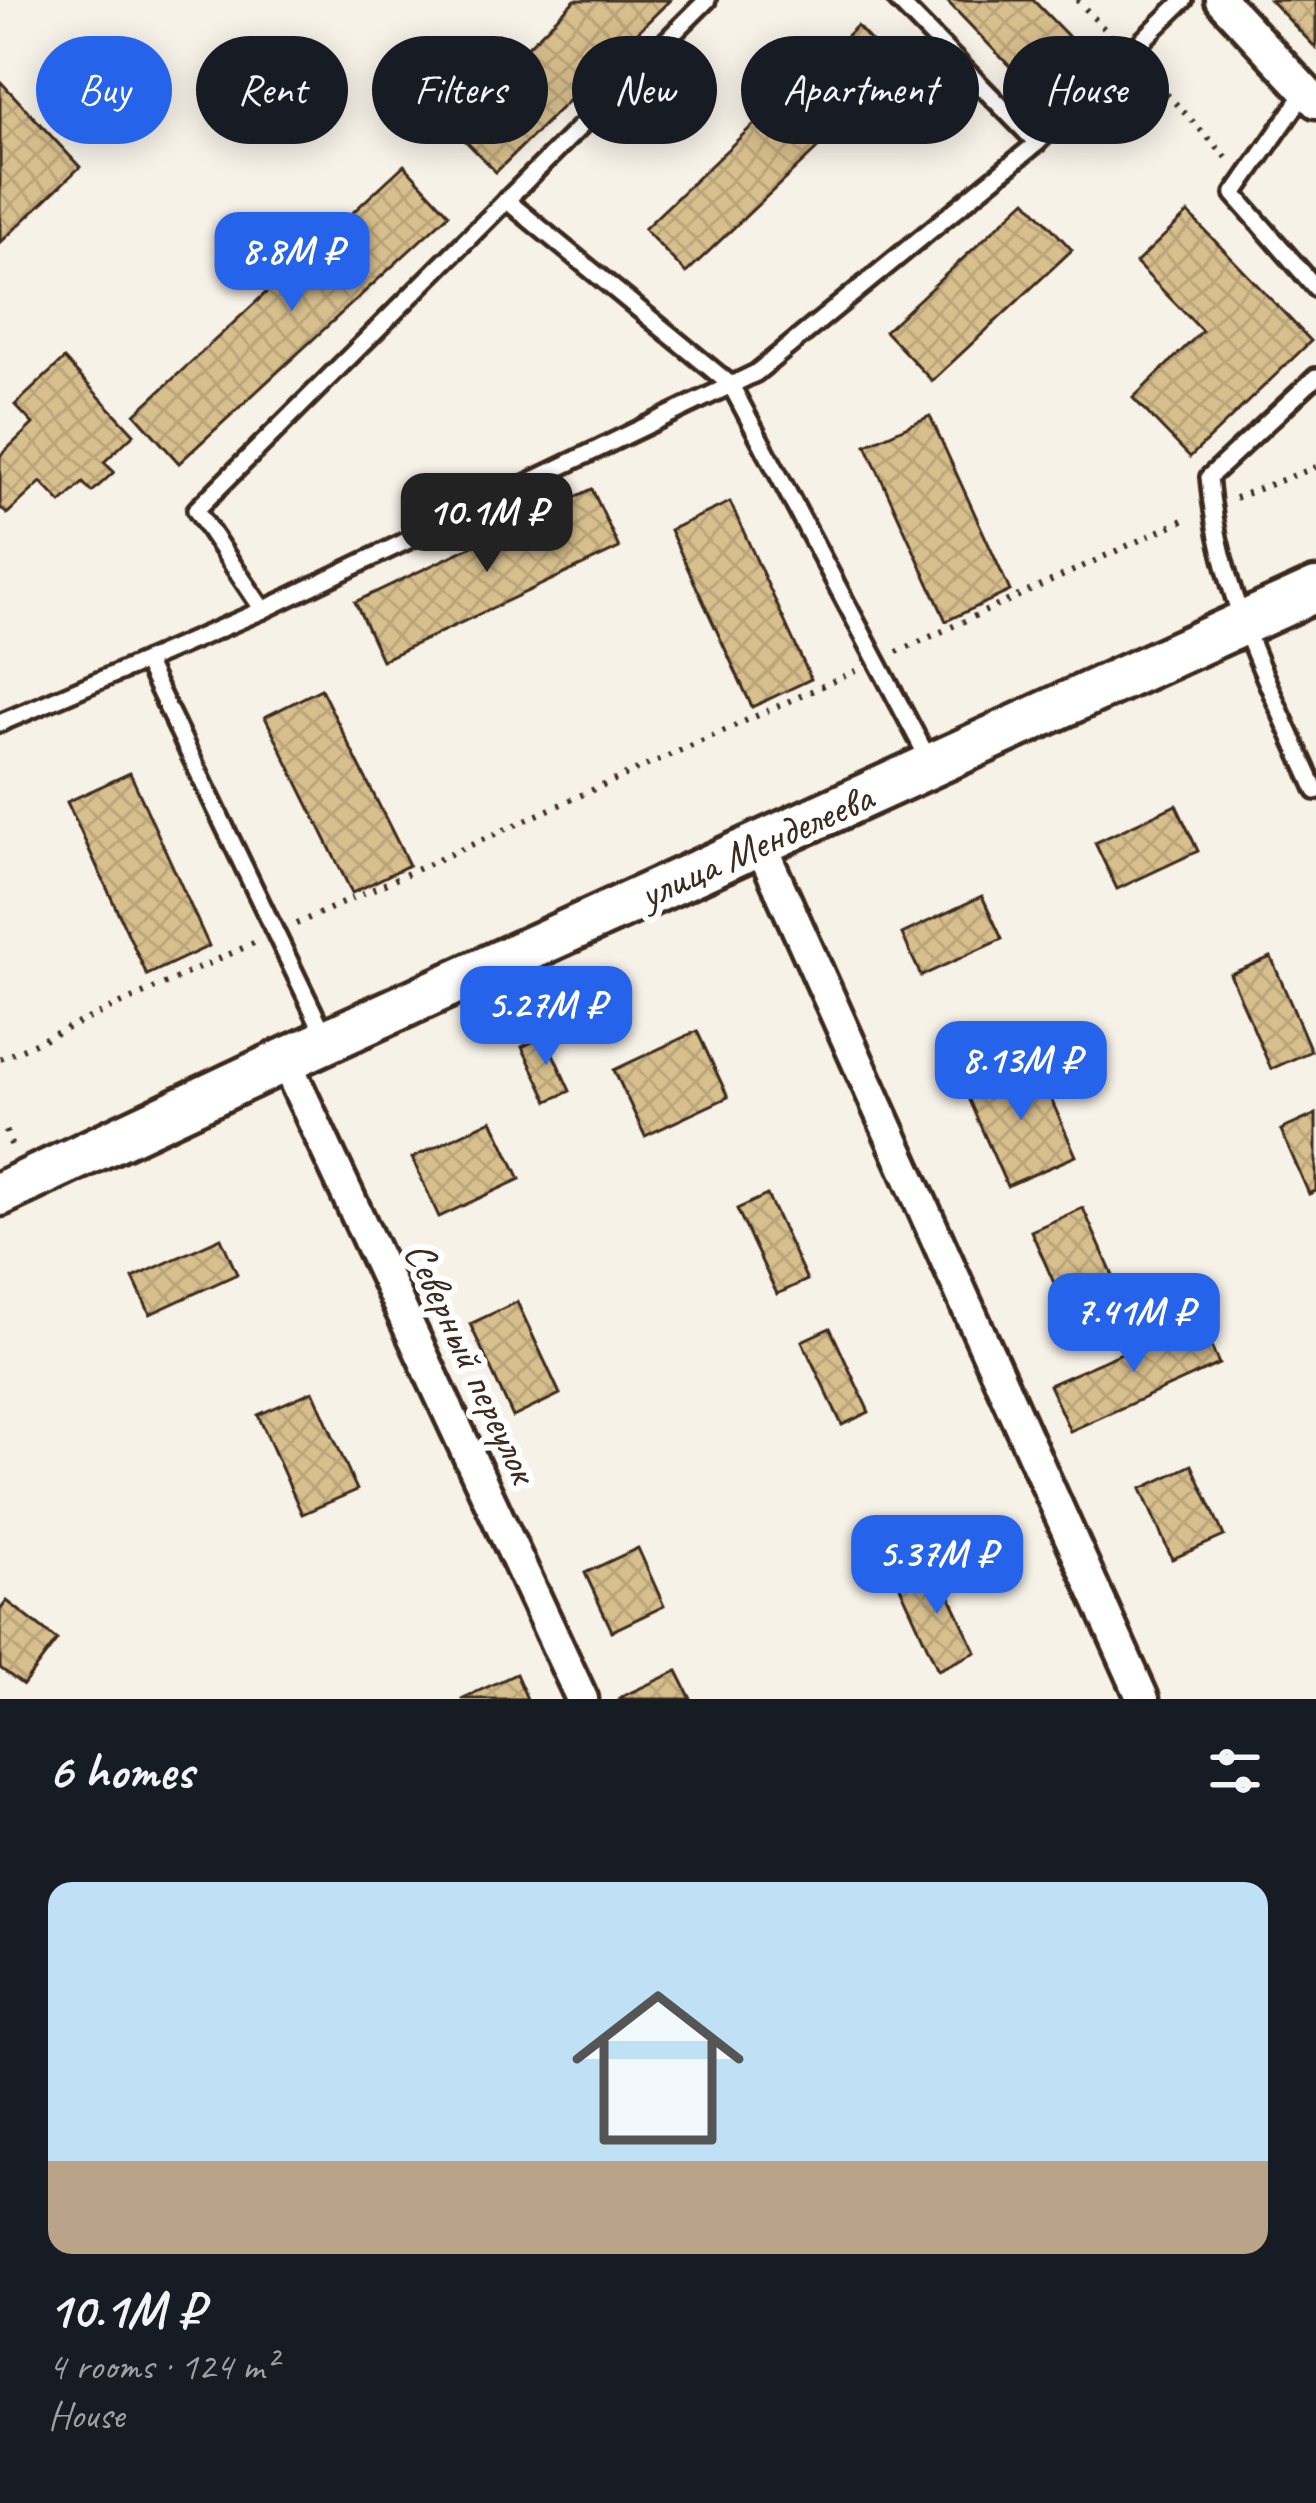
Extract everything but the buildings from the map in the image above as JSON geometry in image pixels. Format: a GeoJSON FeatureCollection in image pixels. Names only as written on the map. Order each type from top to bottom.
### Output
{"type":"FeatureCollection","features":[{"type":"Feature","properties":{"kind":"main road","name":"улица Менделеева"},"geometry":{"type":"LineString","coordinates":[[0,1194],[1316,590]]}},
{"type":"Feature","properties":{"kind":"street"},"geometry":{"type":"LineString","coordinates":[[1221,0],[1311,97]]}},
{"type":"Feature","properties":{"kind":"street"},"geometry":{"type":"LineString","coordinates":[[760,844],[1143,1699]]}},
{"type":"Feature","properties":{"kind":"street","name":"Северный переулок"},"geometry":{"type":"LineString","coordinates":[[285,1060],[582,1699]]}},
{"type":"Feature","properties":{"kind":"lane"},"geometry":{"type":"LineString","coordinates":[[263,610],[196,510],[706,0]]}},
{"type":"Feature","properties":{"kind":"lane"},"geometry":{"type":"LineString","coordinates":[[897,0],[1003,108]]}},
{"type":"Feature","properties":{"kind":"lane"},"geometry":{"type":"LineString","coordinates":[[1147,36],[1184,0]]}},
{"type":"Feature","properties":{"kind":"lane"},"geometry":{"type":"LineString","coordinates":[[1311,97],[1234,194],[1316,288]]}},
{"type":"Feature","properties":{"kind":"lane"},"geometry":{"type":"LineString","coordinates":[[0,723],[263,610],[755,373],[1036,144]]}},
{"type":"Feature","properties":{"kind":"lane"},"geometry":{"type":"LineString","coordinates":[[506,200],[730,385],[932,766]]}},
{"type":"Feature","properties":{"kind":"lane"},"geometry":{"type":"LineString","coordinates":[[1316,376],[1209,477],[1211,508],[1242,626],[1316,791]]}},
{"type":"Feature","properties":{"kind":"lane"},"geometry":{"type":"LineString","coordinates":[[145,661],[327,1041]]}},
{"type":"Feature","properties":{"kind":"path"},"geometry":{"type":"LineString","coordinates":[[1077,0],[1112,36]]}},
{"type":"Feature","properties":{"kind":"path"},"geometry":{"type":"LineString","coordinates":[[1169,96],[1246,178]]}},
{"type":"Feature","properties":{"kind":"path"},"geometry":{"type":"LineString","coordinates":[[0,1059],[1211,508],[1316,467]]}}]}
